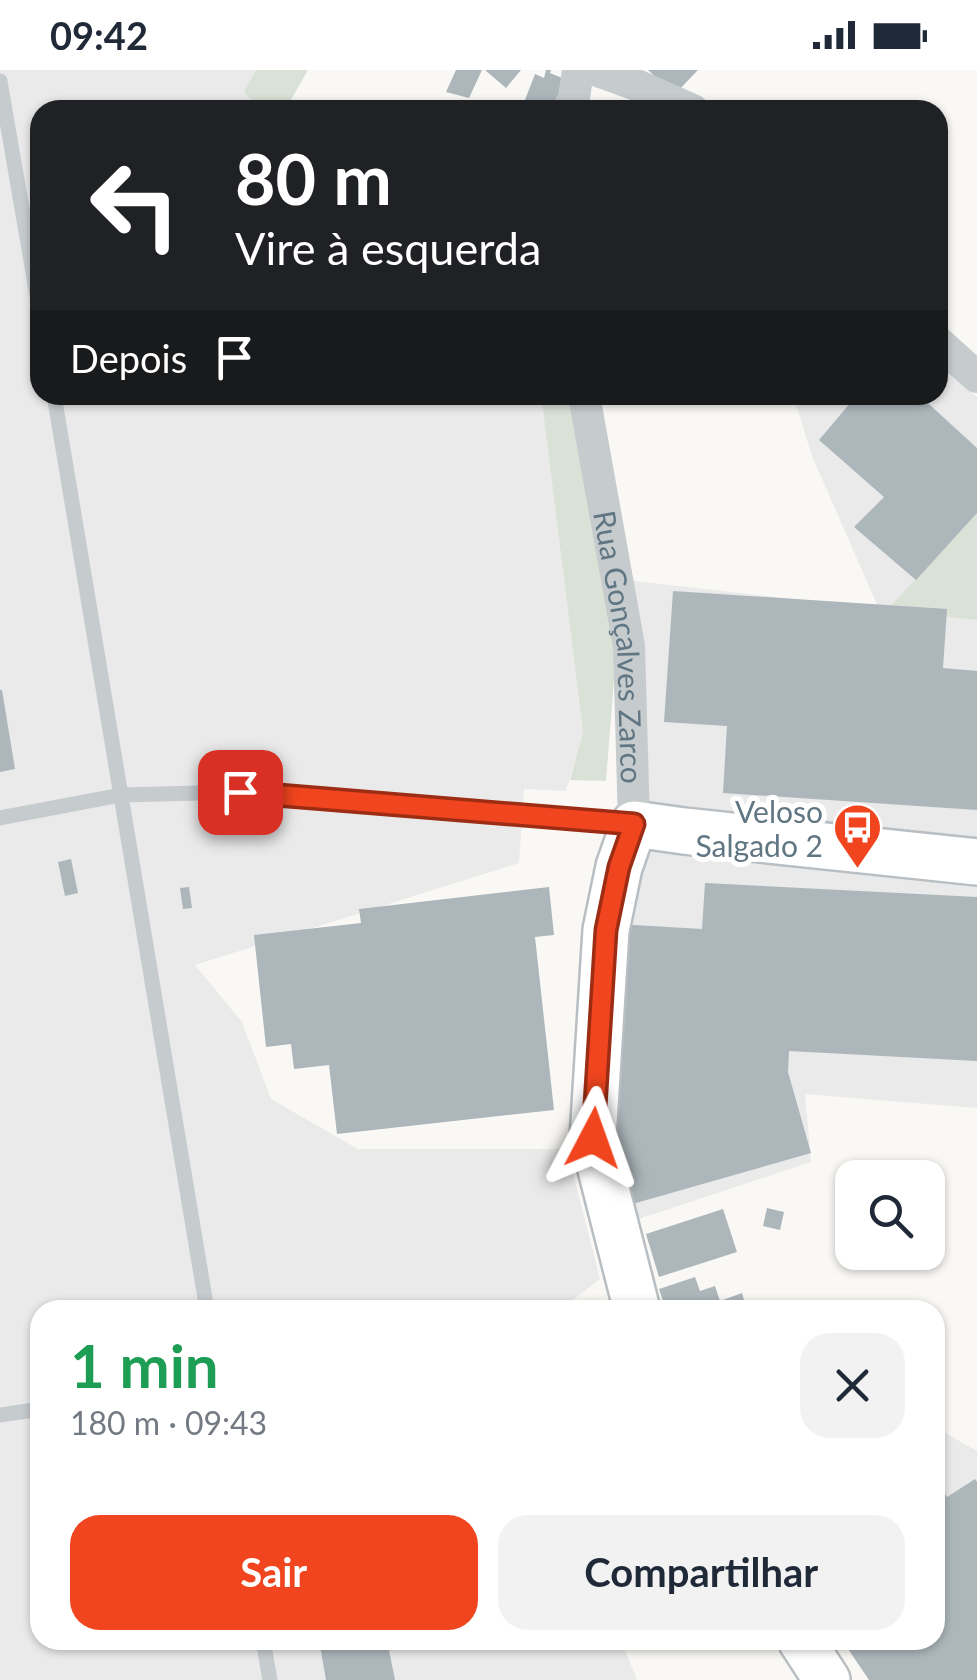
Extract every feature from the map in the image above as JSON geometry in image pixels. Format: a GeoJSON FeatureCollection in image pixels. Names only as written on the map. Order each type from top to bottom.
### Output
{"type":"FeatureCollection","features":[{"type":"Feature","properties":{"kind":"street"},"geometry":{"type":"LineString","coordinates":[[573,100],[578,70]]}},
{"type":"Feature","properties":{"kind":"street"},"geometry":{"type":"LineString","coordinates":[[595,70],[670,100]]}},
{"type":"Feature","properties":{"kind":"street"},"geometry":{"type":"LineString","coordinates":[[948,351],[977,377]]}},
{"type":"Feature","properties":{"kind":"street","name":"Rua Gonçalves Zarco"},"geometry":{"type":"LineString","coordinates":[[586,405],[629,646],[634,824],[619,867],[606,930],[593,1138],[634,1300]]}},
{"type":"Feature","properties":{"kind":"street"},"geometry":{"type":"LineString","coordinates":[[634,824],[977,862]]}},
{"type":"Feature","properties":{"kind":"street"},"geometry":{"type":"LineString","coordinates":[[808,1650],[827,1680]]}},
{"type":"Feature","properties":{"kind":"lane"},"geometry":{"type":"LineString","coordinates":[[0,81],[30,255]]}},
{"type":"Feature","properties":{"kind":"lane"},"geometry":{"type":"LineString","coordinates":[[56,405],[206,1300]]}},
{"type":"Feature","properties":{"kind":"lane"},"geometry":{"type":"LineString","coordinates":[[0,818],[121,795],[240,792],[634,824]]}},
{"type":"Feature","properties":{"kind":"lane"},"geometry":{"type":"LineString","coordinates":[[0,1415],[30,1410]]}},
{"type":"Feature","properties":{"kind":"lane"},"geometry":{"type":"LineString","coordinates":[[265,1650],[270,1680]]}},
{"type":"Feature","properties":{"kind":"shaded area"},"geometry":{"type":"Polygon","coordinates":[[[0,70],[256,70],[245,92],[252,100],[30,100],[30,405],[542,405],[583,733],[566,791],[524,789],[519,863],[195,965],[242,1022],[271,1099],[358,1149],[567,1149],[600,1279],[573,1300],[30,1300],[30,1650],[625,1650],[637,1680],[0,1680],[0,70]]]}},
{"type":"Feature","properties":{"kind":"shaded area"},"geometry":{"type":"Polygon","coordinates":[[[256,70],[308,70],[291,100],[252,100],[244,92],[256,70]]]}},
{"type":"Feature","properties":{"kind":"shaded area"},"geometry":{"type":"Polygon","coordinates":[[[948,369],[977,397],[977,513],[888,610],[977,620],[977,1108],[805,1094],[811,1162],[636,1220],[579,1147],[596,856],[634,823],[617,579],[879,609],[812,456],[796,405],[948,405],[948,369]]]}},
{"type":"Feature","properties":{"kind":"shaded area"},"geometry":{"type":"Polygon","coordinates":[[[542,405],[575,405],[616,654],[606,781],[570,780],[583,732],[542,405]]]}},
{"type":"Feature","properties":{"kind":"shaded area"},"geometry":{"type":"Polygon","coordinates":[[[977,513],[977,620],[887,610],[977,513]]]}},
{"type":"Feature","properties":{"kind":"shaded area"},"geometry":{"type":"Polygon","coordinates":[[[945,1433],[977,1451],[977,1680],[945,1650],[945,1433]]]}},
{"type":"Feature","properties":{"kind":"building"},"geometry":{"type":"Polygon","coordinates":[[[456,70],[482,70],[469,98],[446,92],[456,70]]]}},
{"type":"Feature","properties":{"kind":"building"},"geometry":{"type":"Polygon","coordinates":[[[485,70],[521,70],[506,88],[485,70]]]}},
{"type":"Feature","properties":{"kind":"building"},"geometry":{"type":"Polygon","coordinates":[[[546,70],[551,70],[550,73],[567,80],[560,100],[525,100],[535,74],[544,78],[546,70]]]}},
{"type":"Feature","properties":{"kind":"building"},"geometry":{"type":"Polygon","coordinates":[[[648,70],[698,70],[674,95],[648,70]]]}},
{"type":"Feature","properties":{"kind":"building"},"geometry":{"type":"Polygon","coordinates":[[[849,405],[930,405],[977,448],[977,513],[916,580],[854,527],[884,497],[819,440],[849,405]]]}},
{"type":"Feature","properties":{"kind":"building"},"geometry":{"type":"Polygon","coordinates":[[[673,591],[947,609],[943,668],[977,671],[977,810],[723,793],[727,726],[664,722],[673,591]]]}},
{"type":"Feature","properties":{"kind":"building"},"geometry":{"type":"Polygon","coordinates":[[[0,690],[15,769],[0,772],[0,690]]]}},
{"type":"Feature","properties":{"kind":"building"},"geometry":{"type":"Polygon","coordinates":[[[71,859],[78,893],[65,896],[58,862],[71,859]]]}},
{"type":"Feature","properties":{"kind":"building"},"geometry":{"type":"Polygon","coordinates":[[[705,883],[977,897],[977,1061],[789,1051],[788,1072],[811,1153],[629,1205],[601,1103],[617,924],[702,929],[705,883]]]}},
{"type":"Feature","properties":{"kind":"building"},"geometry":{"type":"Polygon","coordinates":[[[189,887],[192,908],[183,909],[180,888],[189,887]]]}},
{"type":"Feature","properties":{"kind":"building"},"geometry":{"type":"Polygon","coordinates":[[[549,887],[554,935],[535,937],[554,1110],[337,1134],[329,1065],[294,1069],[291,1044],[266,1047],[254,935],[361,923],[359,909],[549,887]]]}},
{"type":"Feature","properties":{"kind":"building"},"geometry":{"type":"Polygon","coordinates":[[[767,1208],[784,1212],[780,1230],[763,1226],[767,1208]]]}},
{"type":"Feature","properties":{"kind":"building"},"geometry":{"type":"Polygon","coordinates":[[[723,1209],[737,1252],[659,1277],[646,1234],[723,1209]]]}},
{"type":"Feature","properties":{"kind":"building"},"geometry":{"type":"Polygon","coordinates":[[[695,1277],[700,1291],[715,1286],[720,1300],[663,1300],[659,1289],[695,1277]]]}},
{"type":"Feature","properties":{"kind":"building"},"geometry":{"type":"Polygon","coordinates":[[[742,1293],[744,1300],[723,1300],[742,1293]]]}},
{"type":"Feature","properties":{"kind":"building"},"geometry":{"type":"Polygon","coordinates":[[[975,1479],[977,1680],[869,1680],[849,1650],[945,1650],[945,1494],[947,1497],[975,1479]]]}},
{"type":"Feature","properties":{"kind":"building"},"geometry":{"type":"Polygon","coordinates":[[[321,1650],[389,1650],[395,1680],[326,1680],[321,1650]]]}},
{"type":"Feature","properties":{"kind":"place","name":"Veloso Salgado 2"},"geometry":{"type":"Point","coordinates":[858,870]}},
{"type":"Feature","properties":{"kind":"route"},"geometry":{"type":"LineString","coordinates":[[240,792],[634,824],[619,867],[606,930],[593,1138]]}}]}
